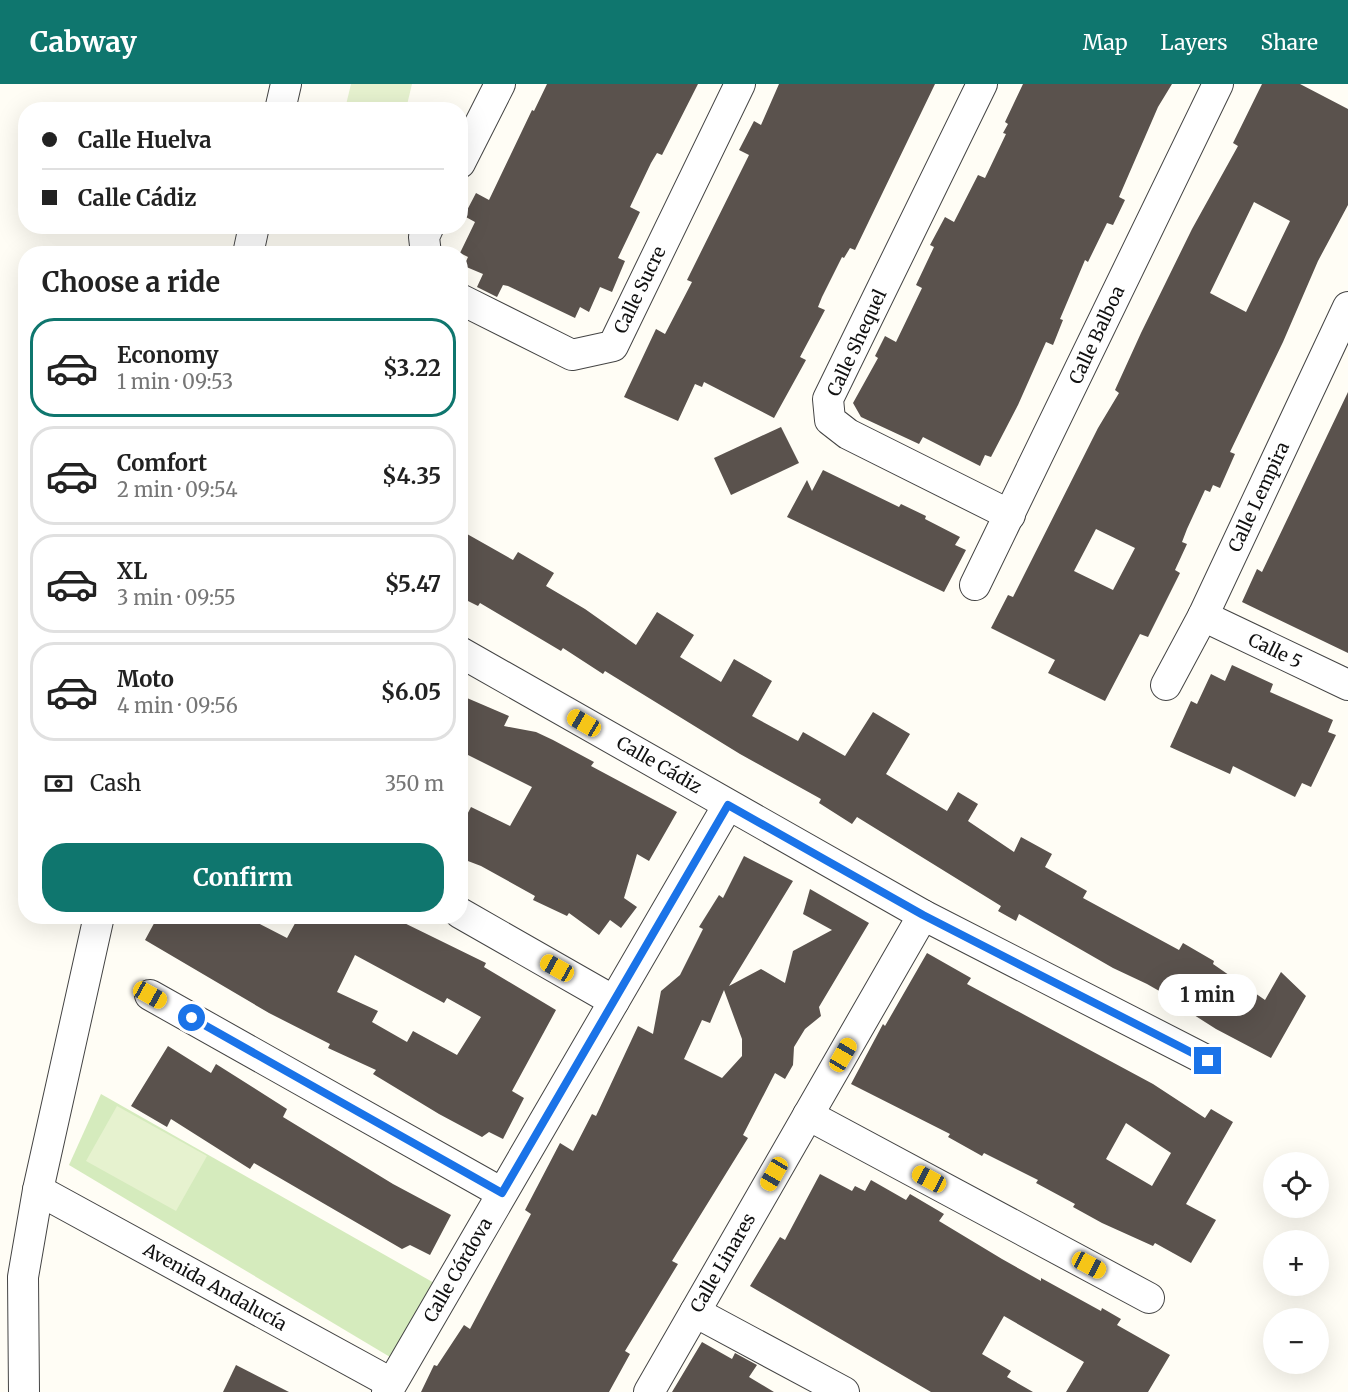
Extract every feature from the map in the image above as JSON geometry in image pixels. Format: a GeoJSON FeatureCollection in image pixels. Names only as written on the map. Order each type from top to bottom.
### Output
{"type":"FeatureCollection","features":[{"type":"Feature","properties":{"kind":"street"},"geometry":{"type":"LineString","coordinates":[[282,102],[286,84]]}},
{"type":"Feature","properties":{"kind":"street"},"geometry":{"type":"LineString","coordinates":[[468,147],[500,84]]}},
{"type":"Feature","properties":{"kind":"street","name":"Calle Sucre"},"geometry":{"type":"LineString","coordinates":[[468,303],[572,355],[613,345],[740,84]]}},
{"type":"Feature","properties":{"kind":"street","name":"Calle Shequel"},"geometry":{"type":"LineString","coordinates":[[982,84],[828,399],[830,420],[848,434],[1010,515]]}},
{"type":"Feature","properties":{"kind":"street","name":"Calle Balboa"},"geometry":{"type":"LineString","coordinates":[[975,585],[1218,84]]}},
{"type":"Feature","properties":{"kind":"street","name":"Calle Lempira"},"geometry":{"type":"LineString","coordinates":[[1166,685],[1203,616],[1348,307]]}},
{"type":"Feature","properties":{"kind":"street","name":"Calle 5"},"geometry":{"type":"LineString","coordinates":[[1203,616],[1348,686]]}},
{"type":"Feature","properties":{"kind":"street","name":"Calle Cádiz"},"geometry":{"type":"LineString","coordinates":[[468,657],[923,915],[1208,1061]]}},
{"type":"Feature","properties":{"kind":"street","name":"Calle Córdova"},"geometry":{"type":"LineString","coordinates":[[389,1388],[728,805]]}},
{"type":"Feature","properties":{"kind":"street","name":"Calle Linares"},"geometry":{"type":"LineString","coordinates":[[649,1392],[923,915]]}},
{"type":"Feature","properties":{"kind":"street"},"geometry":{"type":"LineString","coordinates":[[468,918],[614,1001]]}},
{"type":"Feature","properties":{"kind":"street"},"geometry":{"type":"LineString","coordinates":[[24,1392],[24,1277],[38,1190],[97,924]]}},
{"type":"Feature","properties":{"kind":"street"},"geometry":{"type":"LineString","coordinates":[[150,995],[502,1193]]}},
{"type":"Feature","properties":{"kind":"street"},"geometry":{"type":"LineString","coordinates":[[808,1115],[1149,1298]]}},
{"type":"Feature","properties":{"kind":"street","name":"Avenida Andalucía"},"geometry":{"type":"LineString","coordinates":[[38,1190],[389,1388]]}},
{"type":"Feature","properties":{"kind":"street"},"geometry":{"type":"LineString","coordinates":[[695,1312],[844,1392]]}},
{"type":"Feature","properties":{"kind":"green space"},"geometry":{"type":"Polygon","coordinates":[[[351,84],[412,84],[408,102],[347,102],[351,84]]]}},
{"type":"Feature","properties":{"kind":"green space"},"geometry":{"type":"Polygon","coordinates":[[[101,1094],[436,1284],[390,1357],[69,1165],[101,1094]]]}},
{"type":"Feature","properties":{"kind":"green space"},"geometry":{"type":"Polygon","coordinates":[[[117,1106],[207,1156],[176,1211],[86,1161],[117,1106]]]}},
{"type":"Feature","properties":{"kind":"building"},"geometry":{"type":"Polygon","coordinates":[[[547,84],[698,84],[662,155],[657,153],[651,163],[630,207],[640,212],[618,258],[625,261],[612,292],[600,287],[589,312],[580,307],[575,318],[508,286],[503,285],[497,297],[477,287],[483,274],[468,268],[468,246],[463,246],[475,222],[468,218],[468,208],[476,193],[489,200],[532,110],[534,111],[547,84]]]}},
{"type":"Feature","properties":{"kind":"building"},"geometry":{"type":"Polygon","coordinates":[[[779,84],[935,84],[855,250],[850,248],[844,258],[842,257],[822,297],[818,307],[825,310],[800,357],[806,360],[774,418],[704,382],[702,387],[695,384],[678,421],[624,397],[656,329],[665,334],[692,282],[687,280],[749,155],[739,150],[754,121],[761,125],[779,84]]]}},
{"type":"Feature","properties":{"kind":"building"},"geometry":{"type":"Polygon","coordinates":[[[1023,84],[1172,84],[1158,107],[1119,197],[1125,200],[1113,225],[1107,223],[1088,262],[1085,260],[1060,319],[1063,320],[1053,345],[1046,342],[1018,405],[991,457],[985,455],[980,466],[923,437],[919,444],[861,417],[853,403],[878,358],[875,356],[885,336],[896,342],[922,288],[916,285],[934,247],[930,245],[945,217],[954,222],[978,175],[985,178],[1006,134],[1003,133],[1008,124],[1005,122],[1023,84]]]}},
{"type":"Feature","properties":{"kind":"building"},"geometry":{"type":"Polygon","coordinates":[[[1262,84],[1300,84],[1348,109],[1348,205],[1318,261],[1283,342],[1230,452],[1235,454],[1220,488],[1213,485],[1210,492],[1205,490],[1187,529],[1182,542],[1187,544],[1175,570],[1180,573],[1148,637],[1140,634],[1105,701],[1048,673],[1055,660],[991,628],[1008,595],[1013,597],[1098,428],[1119,393],[1115,390],[1141,333],[1192,229],[1238,146],[1233,143],[1262,84]],[[1254,202],[1210,293],[1246,312],[1290,221],[1254,202]],[[1096,529],[1074,571],[1113,590],[1135,548],[1096,529]]]}},
{"type":"Feature","properties":{"kind":"building"},"geometry":{"type":"Polygon","coordinates":[[[1348,392],[1348,653],[1242,602],[1257,569],[1262,572],[1348,392]]]}},
{"type":"Feature","properties":{"kind":"building"},"geometry":{"type":"Polygon","coordinates":[[[781,427],[799,463],[731,495],[714,458],[781,427]]]}},
{"type":"Feature","properties":{"kind":"building"},"geometry":{"type":"Polygon","coordinates":[[[823,470],[899,507],[901,504],[926,516],[925,519],[960,537],[955,545],[966,550],[944,592],[787,517],[807,480],[812,491],[823,470]]]}},
{"type":"Feature","properties":{"kind":"building"},"geometry":{"type":"Polygon","coordinates":[[[468,535],[513,560],[518,552],[554,573],[546,586],[585,609],[636,645],[657,612],[694,635],[680,657],[721,682],[734,659],[772,681],[752,716],[798,741],[803,732],[845,756],[873,712],[910,734],[886,774],[947,811],[958,792],[978,804],[968,821],[1014,852],[1021,837],[1052,854],[1045,867],[1087,891],[1083,898],[1179,950],[1183,943],[1214,961],[1213,964],[1265,1000],[1281,972],[1306,996],[1271,1058],[1216,1029],[1194,1015],[1196,1012],[1147,984],[1113,968],[1019,914],[1016,921],[998,911],[1001,906],[857,817],[852,824],[819,803],[821,799],[740,754],[605,671],[603,674],[563,648],[561,651],[480,603],[478,606],[468,601],[468,535]]]}},
{"type":"Feature","properties":{"kind":"building"},"geometry":{"type":"Polygon","coordinates":[[[1232,665],[1273,684],[1270,692],[1333,720],[1328,732],[1336,735],[1311,787],[1302,783],[1295,797],[1233,766],[1230,774],[1170,747],[1191,701],[1197,704],[1211,674],[1225,681],[1232,665]]]}},
{"type":"Feature","properties":{"kind":"building"},"geometry":{"type":"Polygon","coordinates":[[[468,698],[509,716],[504,726],[536,732],[553,740],[594,762],[591,766],[677,812],[649,861],[637,854],[624,898],[637,907],[621,928],[610,920],[599,935],[569,913],[567,916],[533,900],[535,896],[468,861],[468,813],[471,807],[510,826],[532,787],[468,755],[468,698]]]}},
{"type":"Feature","properties":{"kind":"building"},"geometry":{"type":"Polygon","coordinates":[[[744,856],[793,881],[729,986],[761,969],[785,983],[793,951],[832,930],[803,914],[810,889],[869,923],[819,1007],[821,1016],[805,1029],[794,1047],[793,1065],[785,1079],[775,1073],[743,1135],[748,1138],[672,1261],[678,1264],[625,1351],[630,1354],[609,1392],[421,1392],[434,1365],[437,1366],[464,1325],[470,1329],[531,1214],[525,1210],[560,1143],[573,1151],[592,1114],[596,1116],[638,1026],[653,1034],[661,991],[680,975],[703,929],[699,927],[719,895],[723,898],[744,856]],[[724,990],[710,1023],[702,1020],[684,1059],[722,1078],[742,1056],[742,1039],[724,990]]]}},
{"type":"Feature","properties":{"kind":"building"},"geometry":{"type":"Polygon","coordinates":[[[154,924],[260,924],[287,938],[295,924],[406,924],[486,963],[484,967],[556,1010],[512,1091],[524,1098],[503,1139],[489,1132],[482,1137],[439,1114],[373,1074],[376,1070],[328,1048],[330,1044],[269,1013],[145,940],[154,924]],[[355,955],[337,992],[378,1011],[372,1022],[407,1042],[413,1031],[457,1055],[481,1017],[447,998],[444,1003],[355,955]]]}},
{"type":"Feature","properties":{"kind":"building"},"geometry":{"type":"Polygon","coordinates":[[[927,953],[971,978],[967,984],[1153,1084],[1205,1118],[1211,1109],[1233,1122],[1186,1204],[1216,1220],[1191,1263],[1155,1243],[1153,1246],[1102,1223],[1073,1207],[1075,1204],[1036,1183],[1038,1180],[984,1153],[982,1156],[948,1137],[950,1134],[851,1084],[883,1024],[885,1026],[927,953]],[[1126,1123],[1106,1159],[1152,1186],[1171,1153],[1126,1123]]]}},
{"type":"Feature","properties":{"kind":"building"},"geometry":{"type":"Polygon","coordinates":[[[168,1046],[211,1073],[216,1064],[287,1109],[283,1117],[393,1184],[451,1215],[430,1255],[410,1245],[402,1249],[254,1163],[250,1169],[171,1119],[167,1127],[131,1106],[168,1046]]]}},
{"type":"Feature","properties":{"kind":"building"},"geometry":{"type":"Polygon","coordinates":[[[820,1174],[852,1191],[855,1186],[865,1191],[871,1180],[906,1200],[910,1194],[944,1214],[939,1221],[1041,1281],[1041,1278],[1101,1311],[1102,1308],[1121,1319],[1117,1325],[1170,1355],[1148,1392],[1066,1392],[1084,1362],[1004,1316],[982,1354],[1011,1371],[1007,1377],[1033,1392],[931,1392],[750,1286],[780,1237],[785,1240],[820,1174]]]}},
{"type":"Feature","properties":{"kind":"building"},"geometry":{"type":"Polygon","coordinates":[[[702,1342],[732,1359],[735,1353],[757,1365],[749,1377],[774,1392],[672,1392],[702,1342]]]}},
{"type":"Feature","properties":{"kind":"building"},"geometry":{"type":"Polygon","coordinates":[[[236,1365],[289,1392],[223,1392],[236,1365]]]}},
{"type":"Feature","properties":{"kind":"route"},"geometry":{"type":"LineString","coordinates":[[192,1018],[502,1193],[728,805],[923,915],[1208,1061]]}}]}
